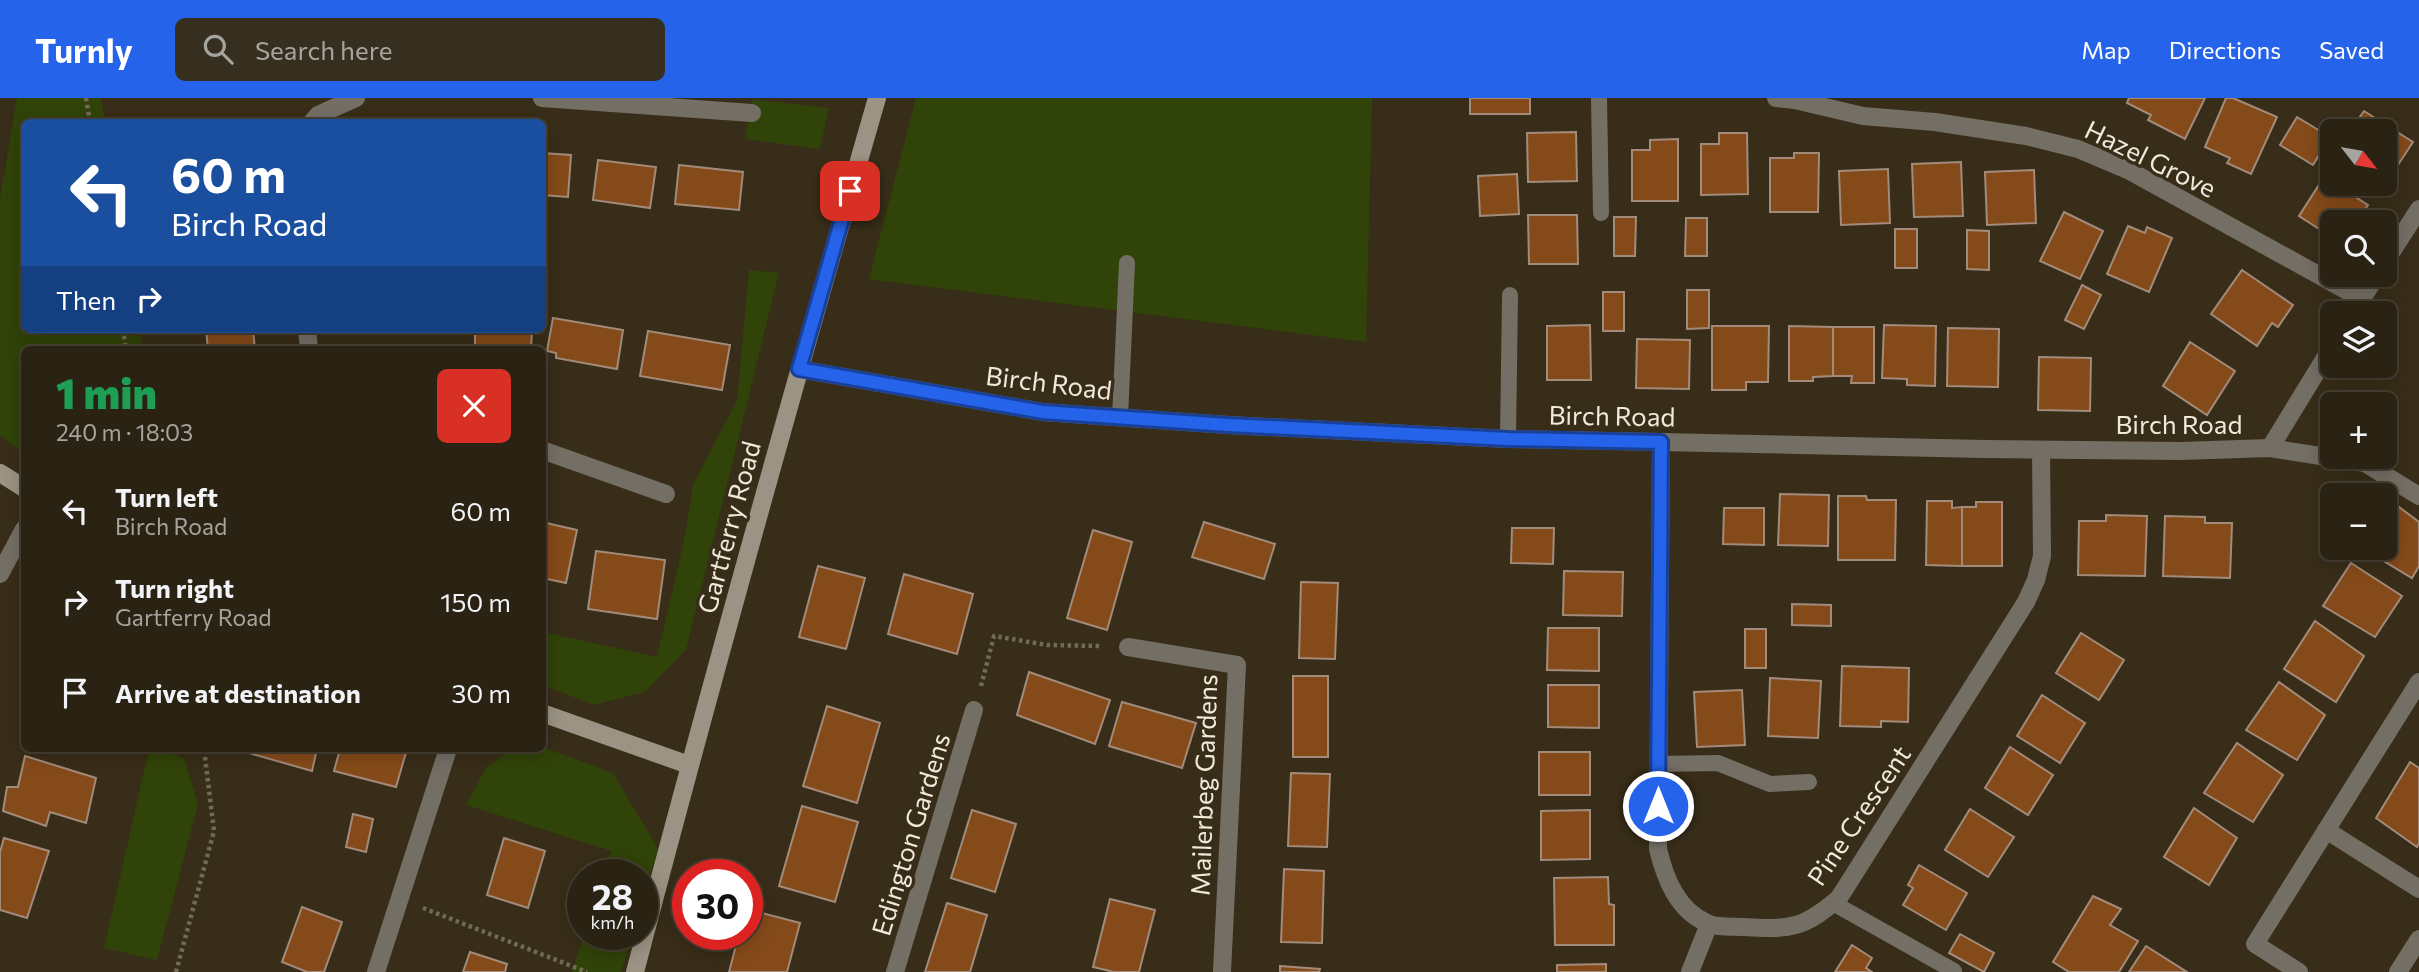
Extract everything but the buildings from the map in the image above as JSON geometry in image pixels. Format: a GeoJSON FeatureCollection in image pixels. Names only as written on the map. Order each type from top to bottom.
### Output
{"type":"FeatureCollection","features":[{"type":"Feature","properties":{"kind":"street"},"geometry":{"type":"LineString","coordinates":[[315,119],[356,98]]}},
{"type":"Feature","properties":{"kind":"street"},"geometry":{"type":"LineString","coordinates":[[542,98],[752,113]]}},
{"type":"Feature","properties":{"kind":"street","name":"Gartferry Road"},"geometry":{"type":"LineString","coordinates":[[635,972],[799,369],[877,98]]}},
{"type":"Feature","properties":{"kind":"street","name":"Hazel Grove"},"geometry":{"type":"LineString","coordinates":[[1776,98],[1863,116],[1935,122],[2026,136],[2078,149],[2130,171],[2349,301]]}},
{"type":"Feature","properties":{"kind":"street"},"geometry":{"type":"LineString","coordinates":[[2397,243],[2419,209]]}},
{"type":"Feature","properties":{"kind":"street"},"geometry":{"type":"LineString","coordinates":[[2270,448],[2320,366]]}},
{"type":"Feature","properties":{"kind":"street","name":"Birch Road"},"geometry":{"type":"LineString","coordinates":[[799,369],[1043,412],[1508,439],[2041,450],[2180,451],[2270,448],[2365,463],[2419,496]]}},
{"type":"Feature","properties":{"kind":"street"},"geometry":{"type":"LineString","coordinates":[[1661,442],[1658,849],[1664,875],[1682,904],[1709,924],[1690,972]]}},
{"type":"Feature","properties":{"kind":"street","name":"Pine Crescent"},"geometry":{"type":"LineString","coordinates":[[1709,924],[1768,928],[1797,926],[1811,920],[1839,898],[2026,602],[2036,580],[2042,556],[2041,450]]}},
{"type":"Feature","properties":{"kind":"street"},"geometry":{"type":"LineString","coordinates":[[546,451],[666,494]]}},
{"type":"Feature","properties":{"kind":"street"},"geometry":{"type":"LineString","coordinates":[[0,473],[21,486]]}},
{"type":"Feature","properties":{"kind":"street"},"geometry":{"type":"LineString","coordinates":[[0,574],[21,535]]}},
{"type":"Feature","properties":{"kind":"street","name":"Mailerbeg Gardens"},"geometry":{"type":"LineString","coordinates":[[1128,647],[1237,665],[1222,972]]}},
{"type":"Feature","properties":{"kind":"street"},"geometry":{"type":"LineString","coordinates":[[2299,972],[2255,944],[2419,682]]}},
{"type":"Feature","properties":{"kind":"street","name":"Edington Gardens"},"geometry":{"type":"LineString","coordinates":[[895,972],[974,710]]}},
{"type":"Feature","properties":{"kind":"street"},"geometry":{"type":"LineString","coordinates":[[546,714],[690,765]]}},
{"type":"Feature","properties":{"kind":"street"},"geometry":{"type":"LineString","coordinates":[[376,972],[447,752]]}},
{"type":"Feature","properties":{"kind":"street"},"geometry":{"type":"LineString","coordinates":[[2326,830],[2419,889]]}},
{"type":"Feature","properties":{"kind":"street"},"geometry":{"type":"LineString","coordinates":[[2398,972],[2419,939]]}},
{"type":"Feature","properties":{"kind":"lane"},"geometry":{"type":"LineString","coordinates":[[1599,98],[1601,213]]}},
{"type":"Feature","properties":{"kind":"lane"},"geometry":{"type":"LineString","coordinates":[[1120,417],[1127,263]]}},
{"type":"Feature","properties":{"kind":"lane"},"geometry":{"type":"LineString","coordinates":[[1508,439],[1510,295]]}},
{"type":"Feature","properties":{"kind":"lane"},"geometry":{"type":"LineString","coordinates":[[1658,764],[1718,763],[1770,784],[1809,782]]}},
{"type":"Feature","properties":{"kind":"lane"},"geometry":{"type":"LineString","coordinates":[[1833,903],[1954,971]]}},
{"type":"Feature","properties":{"kind":"path"},"geometry":{"type":"LineString","coordinates":[[86,98],[90,119]]}},
{"type":"Feature","properties":{"kind":"path"},"geometry":{"type":"LineString","coordinates":[[974,710],[994,636],[1047,645],[1128,647]]}},
{"type":"Feature","properties":{"kind":"path"},"geometry":{"type":"LineString","coordinates":[[176,972],[214,831],[204,752]]}},
{"type":"Feature","properties":{"kind":"path"},"geometry":{"type":"LineString","coordinates":[[400,899],[587,972]]}},
{"type":"Feature","properties":{"kind":"green space"},"geometry":{"type":"Polygon","coordinates":[[[17,98],[101,98],[104,119],[21,119],[21,333],[140,333],[141,346],[21,346],[21,452],[0,435],[0,199],[17,98]]]}},
{"type":"Feature","properties":{"kind":"green space"},"geometry":{"type":"Polygon","coordinates":[[[916,98],[1372,98],[1366,342],[869,279],[916,98]]]}},
{"type":"Feature","properties":{"kind":"green space"},"geometry":{"type":"Polygon","coordinates":[[[752,99],[829,108],[820,149],[745,139],[752,99]]]}},
{"type":"Feature","properties":{"kind":"green space"},"geometry":{"type":"Polygon","coordinates":[[[749,270],[779,273],[686,650],[645,692],[594,705],[546,686],[546,633],[657,657],[685,536],[693,485],[737,400],[749,270]]]}},
{"type":"Feature","properties":{"kind":"green space"},"geometry":{"type":"Polygon","coordinates":[[[546,748],[613,773],[658,849],[655,859],[608,859],[611,851],[466,805],[486,768],[507,752],[546,752],[546,748]]]}},
{"type":"Feature","properties":{"kind":"green space"},"geometry":{"type":"Polygon","coordinates":[[[148,752],[167,752],[184,758],[198,804],[157,960],[104,948],[148,752]]]}},
{"type":"Feature","properties":{"kind":"green space"},"geometry":{"type":"Polygon","coordinates":[[[579,950],[628,950],[621,972],[572,972],[579,950]]]}},
{"type":"Feature","properties":{"kind":"route"},"geometry":{"type":"LineString","coordinates":[[850,191],[799,369],[1043,412],[1228,425],[1508,439],[1661,442],[1658,806]]}}]}
